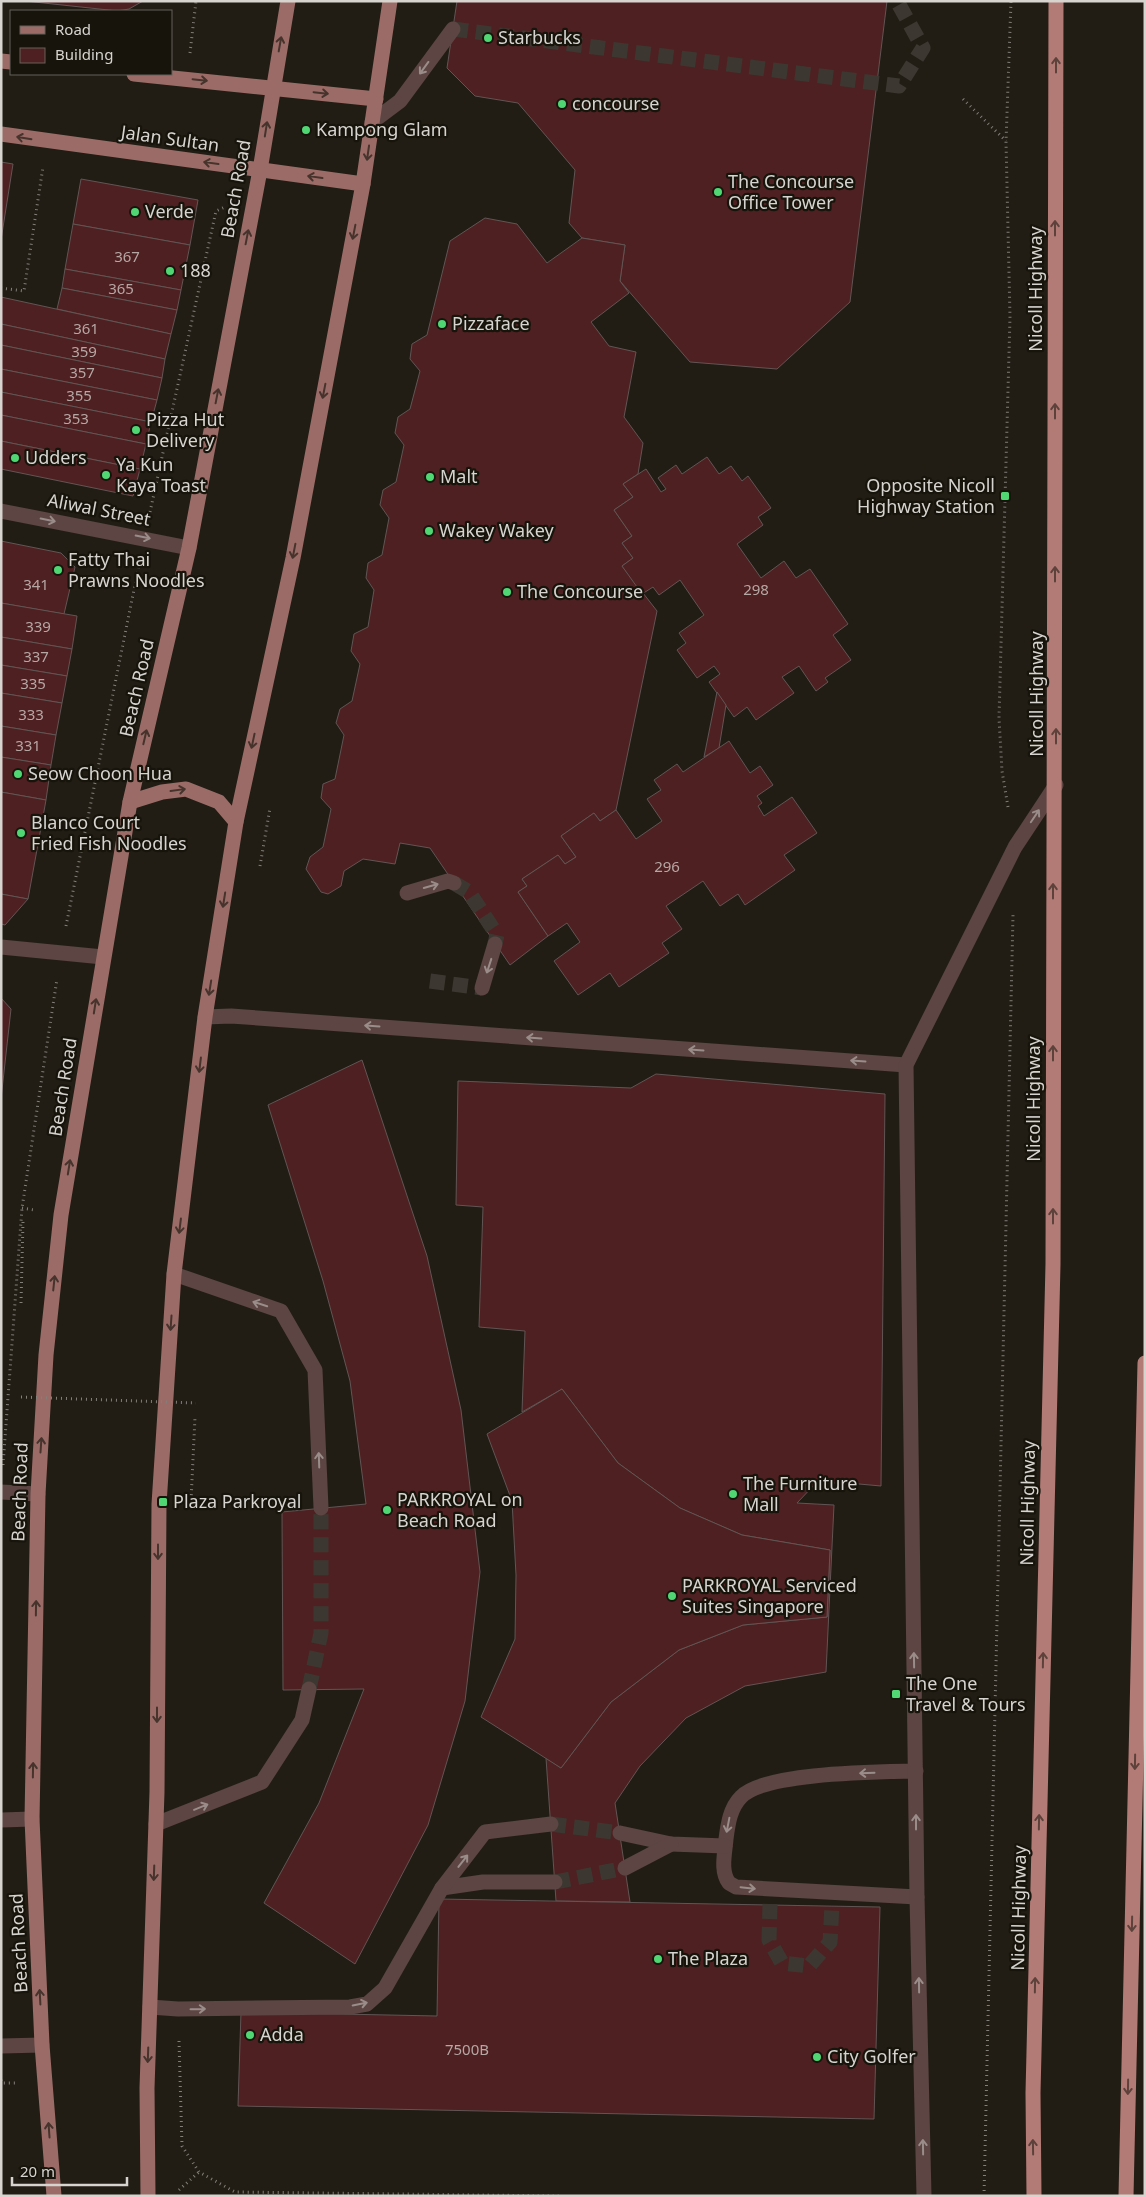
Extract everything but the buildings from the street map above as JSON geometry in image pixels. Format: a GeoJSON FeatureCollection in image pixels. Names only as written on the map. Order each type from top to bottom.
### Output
{"type":"FeatureCollection","features":[{"type":"Feature","properties":{"kind":"highway","name":"Nicoll Highway"},"geometry":{"type":"LineString","coordinates":[[1034,2196],[1033,2092],[1053,1264],[1052,848],[1056,785],[1056,1]]}},
{"type":"Feature","properties":{"kind":"highway"},"geometry":{"type":"LineString","coordinates":[[1126,2196],[1145,1363]]}},
{"type":"Feature","properties":{"kind":"main road","name":"Beach Road"},"geometry":{"type":"LineString","coordinates":[[54,2196],[42,2045],[32,1819],[38,1494],[46,1355],[61,1215],[130,802],[189,548],[260,170],[272,88],[288,1]]}},
{"type":"Feature","properties":{"kind":"main road"},"geometry":{"type":"LineString","coordinates":[[148,2196],[150,2006],[156,1824],[159,1504],[174,1274],[206,1016],[236,822],[293,558],[363,184],[390,1]]}},
{"type":"Feature","properties":{"kind":"main road"},"geometry":{"type":"LineString","coordinates":[[145,75],[376,99]]}},
{"type":"Feature","properties":{"kind":"main road","name":"Jalan Sultan"},"geometry":{"type":"LineString","coordinates":[[1,134],[47,142],[363,184]]}},
{"type":"Feature","properties":{"kind":"main road"},"geometry":{"type":"LineString","coordinates":[[130,802],[162,792],[186,788],[218,802],[236,822]]}},
{"type":"Feature","properties":{"kind":"street"},"geometry":{"type":"LineString","coordinates":[[372,122],[400,101],[453,29]]}},
{"type":"Feature","properties":{"kind":"street","name":"Aliwal Street"},"geometry":{"type":"LineString","coordinates":[[1,511],[189,548]]}},
{"type":"Feature","properties":{"kind":"street"},"geometry":{"type":"LineString","coordinates":[[924,2196],[917,1897],[906,1065],[1015,847],[1056,785]]}},
{"type":"Feature","properties":{"kind":"street"},"geometry":{"type":"LineString","coordinates":[[407,893],[448,881],[454,884]]}},
{"type":"Feature","properties":{"kind":"street"},"geometry":{"type":"LineString","coordinates":[[482,988],[495,944]]}},
{"type":"Feature","properties":{"kind":"street"},"geometry":{"type":"LineString","coordinates":[[1,946],[103,957]]}},
{"type":"Feature","properties":{"kind":"street"},"geometry":{"type":"LineString","coordinates":[[206,1016],[232,1016],[906,1065]]}},
{"type":"Feature","properties":{"kind":"street"},"geometry":{"type":"LineString","coordinates":[[174,1274],[281,1311],[315,1370],[320,1508]]}},
{"type":"Feature","properties":{"kind":"street"},"geometry":{"type":"LineString","coordinates":[[1,1492],[38,1494]]}},
{"type":"Feature","properties":{"kind":"street"},"geometry":{"type":"LineString","coordinates":[[156,1824],[262,1782],[302,1720],[309,1689]]}},
{"type":"Feature","properties":{"kind":"street"},"geometry":{"type":"LineString","coordinates":[[916,1771],[808,1775],[751,1789],[741,1796],[734,1806],[728,1822],[723,1871],[729,1884],[771,1897],[832,1899],[917,1897]]}},
{"type":"Feature","properties":{"kind":"street"},"geometry":{"type":"LineString","coordinates":[[1,1820],[32,1819]]}},
{"type":"Feature","properties":{"kind":"street"},"geometry":{"type":"LineString","coordinates":[[150,2006],[178,2009],[350,2006],[368,2004],[386,1988],[442,1888],[485,1832],[551,1824]]}},
{"type":"Feature","properties":{"kind":"street"},"geometry":{"type":"LineString","coordinates":[[620,1833],[671,1844],[726,1846]]}},
{"type":"Feature","properties":{"kind":"street"},"geometry":{"type":"LineString","coordinates":[[625,1868],[671,1844]]}},
{"type":"Feature","properties":{"kind":"street"},"geometry":{"type":"LineString","coordinates":[[442,1888],[483,1882],[555,1882]]}},
{"type":"Feature","properties":{"kind":"street"},"geometry":{"type":"LineString","coordinates":[[1,2046],[42,2045]]}},
{"type":"Feature","properties":{"kind":"path"},"geometry":{"type":"LineString","coordinates":[[187,79],[196,1]]}},
{"type":"Feature","properties":{"kind":"path"},"geometry":{"type":"LineString","coordinates":[[1011,1],[1006,142],[1010,318],[999,718],[1002,771],[1015,847]]}},
{"type":"Feature","properties":{"kind":"path"},"geometry":{"type":"LineString","coordinates":[[963,99],[1006,142]]}},
{"type":"Feature","properties":{"kind":"path"},"geometry":{"type":"LineString","coordinates":[[1,288],[24,291],[47,142]]}},
{"type":"Feature","properties":{"kind":"path"},"geometry":{"type":"LineString","coordinates":[[2,1474],[22,1208],[61,953],[145,538],[216,211],[229,205]]}},
{"type":"Feature","properties":{"kind":"path"},"geometry":{"type":"LineString","coordinates":[[984,2196],[1014,907]]}},
{"type":"Feature","properties":{"kind":"path"},"geometry":{"type":"LineString","coordinates":[[21,1396],[196,1403],[191,1501]]}},
{"type":"Feature","properties":{"kind":"path"},"geometry":{"type":"LineString","coordinates":[[178,2009],[182,2146],[199,2172],[235,2192],[562,2196]]}},
{"type":"Feature","properties":{"kind":"path"},"geometry":{"type":"LineString","coordinates":[[179,2190],[199,2172]]}},
{"type":"Feature","properties":{"kind":"tunnel"},"geometry":{"type":"LineString","coordinates":[[453,29],[899,86],[923,48],[897,1]]}},
{"type":"Feature","properties":{"kind":"tunnel"},"geometry":{"type":"LineString","coordinates":[[454,883],[469,892],[497,935],[495,944]]}},
{"type":"Feature","properties":{"kind":"tunnel"},"geometry":{"type":"LineString","coordinates":[[430,981],[482,988]]}},
{"type":"Feature","properties":{"kind":"tunnel"},"geometry":{"type":"LineString","coordinates":[[309,1689],[321,1633],[321,1508]]}},
{"type":"Feature","properties":{"kind":"tunnel"},"geometry":{"type":"LineString","coordinates":[[551,1824],[620,1833]]}},
{"type":"Feature","properties":{"kind":"tunnel"},"geometry":{"type":"LineString","coordinates":[[555,1882],[625,1868]]}},
{"type":"Feature","properties":{"kind":"tunnel"},"geometry":{"type":"LineString","coordinates":[[770,1904],[769,1940],[782,1963],[809,1966],[830,1942],[832,1905]]}},
{"type":"Feature","properties":{"kind":"place","name":"Starbucks"},"geometry":{"type":"Point","coordinates":[488,38]}},
{"type":"Feature","properties":{"kind":"place","name":"concourse"},"geometry":{"type":"Point","coordinates":[562,104]}},
{"type":"Feature","properties":{"kind":"place","name":"Kampong Glam"},"geometry":{"type":"Point","coordinates":[306,130]}},
{"type":"Feature","properties":{"kind":"place","name":"The Concourse Office Tower"},"geometry":{"type":"Point","coordinates":[718,192]}},
{"type":"Feature","properties":{"kind":"place","name":"Verde"},"geometry":{"type":"Point","coordinates":[135,212]}},
{"type":"Feature","properties":{"kind":"place","name":"188"},"geometry":{"type":"Point","coordinates":[170,271]}},
{"type":"Feature","properties":{"kind":"place","name":"Pizzaface"},"geometry":{"type":"Point","coordinates":[442,324]}},
{"type":"Feature","properties":{"kind":"place","name":"Pizza Hut Delivery"},"geometry":{"type":"Point","coordinates":[136,430]}},
{"type":"Feature","properties":{"kind":"place","name":"Udders"},"geometry":{"type":"Point","coordinates":[15,458]}},
{"type":"Feature","properties":{"kind":"place","name":"Ya Kun Kaya Toast"},"geometry":{"type":"Point","coordinates":[106,475]}},
{"type":"Feature","properties":{"kind":"place","name":"Malt"},"geometry":{"type":"Point","coordinates":[430,477]}},
{"type":"Feature","properties":{"kind":"place","name":"Opposite Nicoll Highway Station"},"geometry":{"type":"Point","coordinates":[1005,496]}},
{"type":"Feature","properties":{"kind":"place","name":"Wakey Wakey"},"geometry":{"type":"Point","coordinates":[429,531]}},
{"type":"Feature","properties":{"kind":"place","name":"Fatty Thai Prawns Noodles"},"geometry":{"type":"Point","coordinates":[58,570]}},
{"type":"Feature","properties":{"kind":"place","name":"The Concourse"},"geometry":{"type":"Point","coordinates":[507,592]}},
{"type":"Feature","properties":{"kind":"place","name":"Seow Choon Hua"},"geometry":{"type":"Point","coordinates":[18,774]}},
{"type":"Feature","properties":{"kind":"place","name":"Blanco Court Fried Fish Noodles"},"geometry":{"type":"Point","coordinates":[21,833]}},
{"type":"Feature","properties":{"kind":"place","name":"The Furniture Mall"},"geometry":{"type":"Point","coordinates":[733,1494]}},
{"type":"Feature","properties":{"kind":"place","name":"Plaza Parkroyal"},"geometry":{"type":"Point","coordinates":[163,1502]}},
{"type":"Feature","properties":{"kind":"place","name":"PARKROYAL on Beach Road"},"geometry":{"type":"Point","coordinates":[387,1510]}},
{"type":"Feature","properties":{"kind":"place","name":"PARKROYAL Serviced Suites Singapore"},"geometry":{"type":"Point","coordinates":[672,1596]}},
{"type":"Feature","properties":{"kind":"place","name":"The One Travel & Tours"},"geometry":{"type":"Point","coordinates":[896,1694]}},
{"type":"Feature","properties":{"kind":"place","name":"The Plaza"},"geometry":{"type":"Point","coordinates":[658,1959]}},
{"type":"Feature","properties":{"kind":"place","name":"Adda"},"geometry":{"type":"Point","coordinates":[250,2035]}},
{"type":"Feature","properties":{"kind":"place","name":"City Golfer"},"geometry":{"type":"Point","coordinates":[817,2057]}}]}
